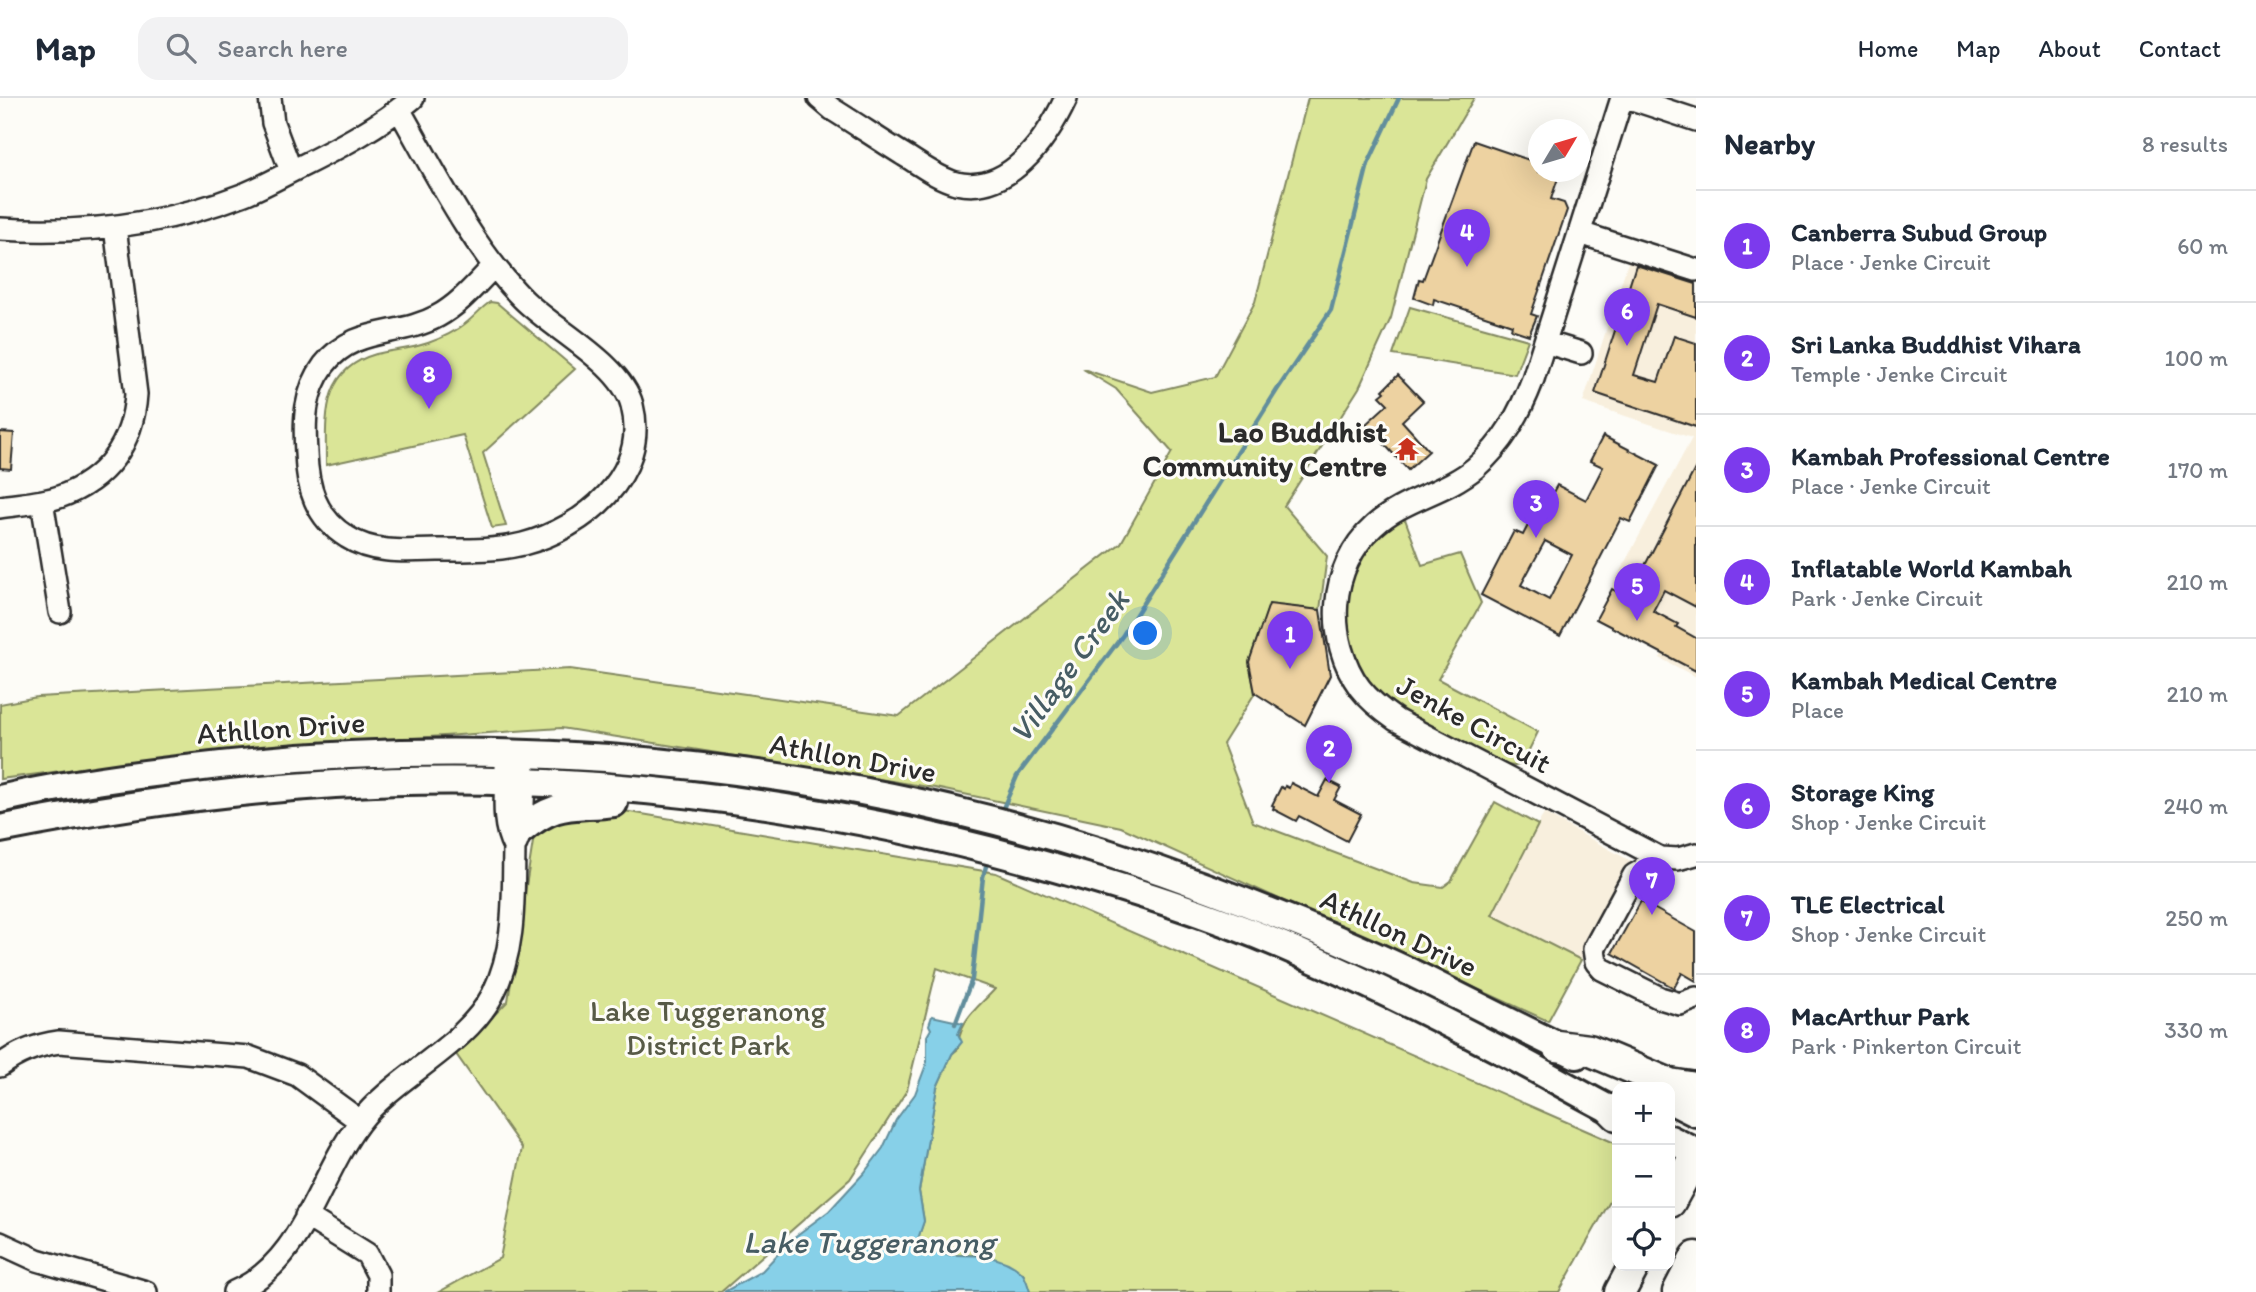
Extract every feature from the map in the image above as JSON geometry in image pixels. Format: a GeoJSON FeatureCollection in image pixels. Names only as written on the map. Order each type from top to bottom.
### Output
{"type":"FeatureCollection","features":[{"type":"Feature","properties":{"kind":"highway"},"geometry":{"type":"LineString","coordinates":[[1557,1046],[1589,1050],[1670,1084],[1696,1088]]}},
{"type":"Feature","properties":{"kind":"highway"},"geometry":{"type":"LineString","coordinates":[[1675,1193],[1696,1153]]}},
{"type":"Feature","properties":{"kind":"highway"},"geometry":{"type":"LineString","coordinates":[[1678,1292],[1696,1257]]}},
{"type":"Feature","properties":{"kind":"highway"},"geometry":{"type":"LineString","coordinates":[[1614,1292],[1620,1271]]}},
{"type":"Feature","properties":{"kind":"highway"},"geometry":{"type":"LineString","coordinates":[[1620,1292],[1631,1271]]}},
{"type":"Feature","properties":{"kind":"main road","name":"Athllon Drive"},"geometry":{"type":"LineString","coordinates":[[0,799],[110,778],[236,762],[350,754],[516,753],[619,758],[727,770],[832,786],[1016,827],[1114,855],[1210,888],[1406,970],[1633,1082]]}},
{"type":"Feature","properties":{"kind":"main road","name":"Athllon Drive"},"geometry":{"type":"LineString","coordinates":[[0,829],[81,813],[192,797],[334,784],[515,782],[671,793],[800,810],[1008,855],[1124,888],[1291,949],[1500,1050],[1612,1111]]}},
{"type":"Feature","properties":{"kind":"main road"},"geometry":{"type":"LineString","coordinates":[[517,839],[537,816],[556,808],[671,793]]}},
{"type":"Feature","properties":{"kind":"main road"},"geometry":{"type":"LineString","coordinates":[[1675,1102],[1696,1113]]}},
{"type":"Feature","properties":{"kind":"main road"},"geometry":{"type":"LineString","coordinates":[[1675,1142],[1696,1153]]}},
{"type":"Feature","properties":{"kind":"street"},"geometry":{"type":"LineString","coordinates":[[270,98],[273,123],[291,171]]}},
{"type":"Feature","properties":{"kind":"street"},"geometry":{"type":"LineString","coordinates":[[819,98],[941,178],[967,184],[995,180],[1016,168],[1045,135],[1066,98]]}},
{"type":"Feature","properties":{"kind":"street","name":"Jenke Circuit"},"geometry":{"type":"LineString","coordinates":[[1622,98],[1521,410],[1500,443],[1476,467],[1457,481],[1399,508],[1374,526],[1353,552],[1338,593],[1336,618],[1340,647],[1348,668],[1361,689],[1377,706],[1396,720],[1648,862],[1696,854]]}},
{"type":"Feature","properties":{"kind":"street"},"geometry":{"type":"LineString","coordinates":[[1629,98],[1696,120]]}},
{"type":"Feature","properties":{"kind":"street"},"geometry":{"type":"LineString","coordinates":[[0,229],[29,231],[115,227],[179,214],[242,195],[350,142],[406,104],[474,237],[494,266],[524,299],[605,365],[621,382],[631,402],[636,426],[631,459],[617,484],[589,511],[551,534],[523,544],[495,549],[394,551],[370,547],[348,538],[330,524],[317,506],[307,477],[305,411],[310,391],[320,371],[342,346],[368,334],[417,325],[437,317],[455,305],[494,266]]}},
{"type":"Feature","properties":{"kind":"street"},"geometry":{"type":"LineString","coordinates":[[0,507],[59,497],[82,486],[103,471],[127,440],[135,417],[136,394],[115,227]]}},
{"type":"Feature","properties":{"kind":"street"},"geometry":{"type":"LineString","coordinates":[[1580,233],[1696,270]]}},
{"type":"Feature","properties":{"kind":"street"},"geometry":{"type":"LineString","coordinates":[[1545,342],[1581,354]]}},
{"type":"Feature","properties":{"kind":"street"},"geometry":{"type":"LineString","coordinates":[[42,501],[60,612]]}},
{"type":"Feature","properties":{"kind":"street"},"geometry":{"type":"LineString","coordinates":[[234,1292],[247,1287],[269,1271],[287,1251],[341,1149],[360,1121],[384,1097],[458,1035],[492,996],[505,968],[511,939],[517,839],[516,753]]}},
{"type":"Feature","properties":{"kind":"street"},"geometry":{"type":"LineString","coordinates":[[1648,862],[1634,875],[1594,949],[1596,962],[1602,969],[1660,998],[1680,1004],[1696,998]]}},
{"type":"Feature","properties":{"kind":"street"},"geometry":{"type":"LineString","coordinates":[[0,1066],[40,1045],[59,1042],[250,1057],[297,1075],[360,1121]]}},
{"type":"Feature","properties":{"kind":"street"},"geometry":{"type":"LineString","coordinates":[[306,1216],[367,1254],[378,1275],[378,1292]]}},
{"type":"Feature","properties":{"kind":"street"},"geometry":{"type":"LineString","coordinates":[[0,1243],[37,1260],[146,1292]]}},
{"type":"Feature","properties":{"kind":"shaded area"},"geometry":{"type":"Polygon","coordinates":[[[1630,256],[1696,278],[1696,677],[1660,658],[1678,624],[1611,588],[1692,438],[1583,402],[1630,256]]]}},
{"type":"Feature","properties":{"kind":"shaded area"},"geometry":{"type":"Polygon","coordinates":[[[1544,813],[1634,863],[1581,960],[1491,915],[1544,813]]]}},
{"type":"Feature","properties":{"kind":"green space"},"geometry":{"type":"Polygon","coordinates":[[[1308,98],[1474,98],[1426,179],[1391,318],[1359,388],[1284,506],[1327,556],[1320,610],[1269,605],[1249,662],[1255,693],[1223,744],[1253,822],[1414,883],[1443,887],[1451,881],[1495,802],[1538,825],[1492,915],[1581,960],[1548,1021],[1121,827],[935,788],[561,728],[205,752],[0,779],[0,704],[37,697],[570,669],[899,716],[1121,543],[1172,452],[1116,389],[1083,369],[1152,392],[1215,377],[1255,302],[1308,98]]]}},
{"type":"Feature","properties":{"kind":"green space"},"geometry":{"type":"Polygon","coordinates":[[[490,302],[497,303],[575,369],[483,453],[506,526],[492,528],[463,435],[326,465],[330,398],[345,372],[358,361],[376,354],[415,347],[443,337],[462,326],[490,302]]]}},
{"type":"Feature","properties":{"kind":"green space"},"geometry":{"type":"Polygon","coordinates":[[[1410,307],[1528,340],[1515,374],[1393,355],[1410,307]]]}},
{"type":"Feature","properties":{"kind":"green space"},"geometry":{"type":"Polygon","coordinates":[[[1405,519],[1422,565],[1460,554],[1481,603],[1438,679],[1538,732],[1522,764],[1507,765],[1412,716],[1385,696],[1362,672],[1349,644],[1345,611],[1355,572],[1368,547],[1381,532],[1405,519]]]}},
{"type":"Feature","properties":{"kind":"green space","name":"Lake Tuggeranong District Park"},"geometry":{"type":"Polygon","coordinates":[[[540,797],[996,873],[1612,1142],[1612,1198],[1559,1292],[1030,1292],[1023,1273],[984,1255],[946,1255],[940,1249],[923,1248],[918,1238],[924,1221],[919,1191],[937,1087],[952,1054],[958,1049],[965,1023],[995,989],[937,968],[907,1090],[850,1179],[721,1292],[439,1292],[500,1258],[522,1148],[456,1054],[508,1001],[540,797]]]}},
{"type":"Feature","properties":{"kind":"water","name":"Lake Tuggeranong"},"geometry":{"type":"Polygon","coordinates":[[[932,1016],[963,1023],[958,1034],[962,1042],[952,1054],[937,1087],[919,1191],[924,1221],[918,1239],[923,1248],[940,1249],[946,1255],[985,1256],[1004,1261],[1023,1274],[1030,1292],[724,1292],[762,1271],[793,1238],[829,1211],[883,1148],[896,1120],[915,1094],[927,1062],[927,1036],[931,1029],[929,1025],[932,1016]]]}},
{"type":"Feature","properties":{"kind":"building"},"geometry":{"type":"Polygon","coordinates":[[[1474,141],[1528,160],[1528,182],[1557,182],[1551,199],[1564,203],[1567,210],[1531,314],[1537,316],[1529,335],[1511,329],[1512,325],[1434,299],[1433,305],[1414,298],[1419,279],[1423,280],[1474,141]]]}},
{"type":"Feature","properties":{"kind":"building"},"geometry":{"type":"Polygon","coordinates":[[[1636,265],[1696,284],[1696,317],[1657,304],[1634,375],[1658,382],[1674,336],[1696,343],[1696,427],[1595,393],[1636,265]]]}},
{"type":"Feature","properties":{"kind":"building"},"geometry":{"type":"Polygon","coordinates":[[[1398,375],[1423,401],[1402,421],[1429,451],[1408,470],[1366,424],[1388,404],[1380,396],[1398,375]]]}},
{"type":"Feature","properties":{"kind":"building"},"geometry":{"type":"Polygon","coordinates":[[[0,432],[14,433],[11,469],[0,468],[0,432]]]}},
{"type":"Feature","properties":{"kind":"building"},"geometry":{"type":"Polygon","coordinates":[[[1603,436],[1659,465],[1630,522],[1621,518],[1560,636],[1481,595],[1514,531],[1523,535],[1541,500],[1547,503],[1557,485],[1586,500],[1603,467],[1590,461],[1603,436]],[[1545,541],[1521,585],[1549,600],[1572,555],[1545,541]]]}},
{"type":"Feature","properties":{"kind":"building"},"geometry":{"type":"Polygon","coordinates":[[[1696,467],[1696,607],[1664,590],[1653,611],[1678,624],[1676,627],[1696,638],[1696,671],[1596,619],[1612,589],[1628,598],[1696,467]]]}},
{"type":"Feature","properties":{"kind":"building"},"geometry":{"type":"Polygon","coordinates":[[[1269,604],[1320,610],[1330,675],[1305,725],[1255,693],[1249,662],[1269,604]]]}},
{"type":"Feature","properties":{"kind":"building"},"geometry":{"type":"Polygon","coordinates":[[[1327,780],[1341,787],[1334,800],[1361,814],[1347,841],[1299,816],[1296,821],[1273,809],[1272,805],[1281,787],[1289,788],[1291,783],[1318,797],[1327,780]]]}},
{"type":"Feature","properties":{"kind":"building"},"geometry":{"type":"Polygon","coordinates":[[[1641,901],[1696,932],[1696,981],[1682,973],[1674,988],[1612,953],[1641,901]]]}},
{"type":"Feature","properties":{"kind":"waterway","name":"Village Creek"},"geometry":{"type":"LineString","coordinates":[[1001,813],[1017,776],[1123,635],[1277,390],[1331,310],[1368,164],[1399,98]]}},
{"type":"Feature","properties":{"kind":"waterway","name":"Village Creek"},"geometry":{"type":"LineString","coordinates":[[955,1024],[972,979],[983,877],[988,859]]}},
{"type":"Feature","properties":{"kind":"place","name":"Inflatable World Kambah"},"geometry":{"type":"Point","coordinates":[1467,267]}},
{"type":"Feature","properties":{"kind":"place","name":"Storage King"},"geometry":{"type":"Point","coordinates":[1627,346]}},
{"type":"Feature","properties":{"kind":"place","name":"MacArthur Park"},"geometry":{"type":"Point","coordinates":[429,409]}},
{"type":"Feature","properties":{"kind":"place","name":"Lao Buddhist Community Centre"},"geometry":{"type":"Point","coordinates":[1407,449]}},
{"type":"Feature","properties":{"kind":"place","name":"Kambah Professional Centre"},"geometry":{"type":"Point","coordinates":[1536,538]}},
{"type":"Feature","properties":{"kind":"place","name":"Kambah Medical Centre"},"geometry":{"type":"Point","coordinates":[1637,621]}},
{"type":"Feature","properties":{"kind":"place","name":"Canberra Subud Group"},"geometry":{"type":"Point","coordinates":[1290,669]}},
{"type":"Feature","properties":{"kind":"place","name":"Sri Lanka Buddhist Vihara"},"geometry":{"type":"Point","coordinates":[1329,783]}},
{"type":"Feature","properties":{"kind":"place","name":"TLE Electrical"},"geometry":{"type":"Point","coordinates":[1652,915]}}]}
